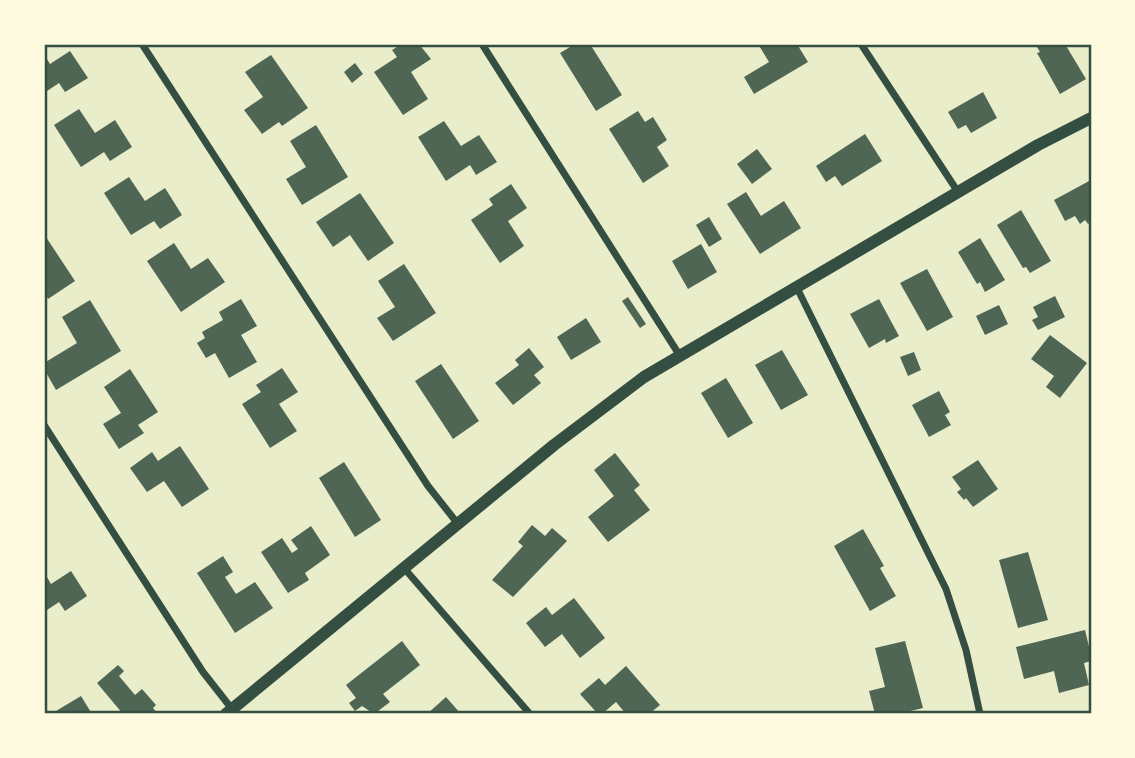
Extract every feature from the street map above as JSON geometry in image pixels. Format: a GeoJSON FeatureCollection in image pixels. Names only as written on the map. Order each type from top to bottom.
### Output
{"type":"FeatureCollection","features":[{"type":"Feature","properties":{"kind":"street"},"geometry":{"type":"LineString","coordinates":[[142,44],[428,486],[458,524]]}},
{"type":"Feature","properties":{"kind":"street"},"geometry":{"type":"LineString","coordinates":[[482,44],[680,356]]}},
{"type":"Feature","properties":{"kind":"street"},"geometry":{"type":"LineString","coordinates":[[861,44],[958,192]]}},
{"type":"Feature","properties":{"kind":"street"},"geometry":{"type":"LineString","coordinates":[[44,425],[229,712],[582,422],[644,377],[1038,145],[1091,118]]}},
{"type":"Feature","properties":{"kind":"street"},"geometry":{"type":"LineString","coordinates":[[797,288],[946,589],[966,650],[980,714]]}},
{"type":"Feature","properties":{"kind":"street"},"geometry":{"type":"LineString","coordinates":[[404,568],[530,714]]}},
{"type":"Feature","properties":{"kind":"building"},"geometry":{"type":"Polygon","coordinates":[[[402,44],[419,44],[431,59],[411,72],[428,99],[403,115],[374,72],[397,57],[392,50],[402,44]]]}},
{"type":"Feature","properties":{"kind":"building"},"geometry":{"type":"Polygon","coordinates":[[[575,44],[590,44],[622,95],[596,111],[560,53],[575,44]]]}},
{"type":"Feature","properties":{"kind":"building"},"geometry":{"type":"Polygon","coordinates":[[[758,44],[797,44],[808,62],[754,94],[744,77],[769,62],[758,44]]]}},
{"type":"Feature","properties":{"kind":"building"},"geometry":{"type":"Polygon","coordinates":[[[1035,44],[1065,44],[1086,79],[1060,94],[1037,53],[1040,52],[1035,44]]]}},
{"type":"Feature","properties":{"kind":"building"},"geometry":{"type":"Polygon","coordinates":[[[70,51],[88,78],[65,92],[59,83],[44,93],[44,54],[50,64],[70,51]]]}},
{"type":"Feature","properties":{"kind":"building"},"geometry":{"type":"Polygon","coordinates":[[[271,55],[308,108],[282,126],[279,122],[262,134],[244,110],[263,97],[245,72],[271,55]]]}},
{"type":"Feature","properties":{"kind":"building"},"geometry":{"type":"Polygon","coordinates":[[[355,63],[363,74],[352,83],[344,72],[355,63]]]}},
{"type":"Feature","properties":{"kind":"building"},"geometry":{"type":"Polygon","coordinates":[[[983,92],[997,118],[971,133],[966,125],[958,129],[948,112],[983,92]]]}},
{"type":"Feature","properties":{"kind":"building"},"geometry":{"type":"Polygon","coordinates":[[[79,109],[95,133],[115,120],[132,147],[110,161],[104,152],[81,167],[54,125],[79,109]]]}},
{"type":"Feature","properties":{"kind":"building"},"geometry":{"type":"Polygon","coordinates":[[[638,111],[645,122],[653,117],[667,140],[657,147],[669,166],[643,183],[609,129],[638,111]]]}},
{"type":"Feature","properties":{"kind":"building"},"geometry":{"type":"Polygon","coordinates":[[[444,121],[461,146],[479,135],[497,162],[476,175],[470,165],[446,181],[418,137],[444,121]]]}},
{"type":"Feature","properties":{"kind":"building"},"geometry":{"type":"Polygon","coordinates":[[[316,125],[348,177],[302,205],[286,179],[306,167],[290,141],[316,125]]]}},
{"type":"Feature","properties":{"kind":"building"},"geometry":{"type":"Polygon","coordinates":[[[865,134],[882,161],[842,186],[835,176],[826,182],[816,166],[865,134]]]}},
{"type":"Feature","properties":{"kind":"building"},"geometry":{"type":"Polygon","coordinates":[[[757,149],[772,169],[752,184],[737,164],[757,149]]]}},
{"type":"Feature","properties":{"kind":"building"},"geometry":{"type":"Polygon","coordinates":[[[129,177],[145,201],[165,188],[182,215],[160,229],[154,221],[131,235],[104,193],[129,177]]]}},
{"type":"Feature","properties":{"kind":"building"},"geometry":{"type":"Polygon","coordinates":[[[1091,180],[1091,222],[1088,224],[1085,220],[1080,224],[1075,216],[1065,221],[1054,200],[1091,180]]]}},
{"type":"Feature","properties":{"kind":"building"},"geometry":{"type":"Polygon","coordinates":[[[511,184],[527,208],[508,221],[524,246],[500,263],[471,220],[493,205],[489,199],[511,184]]]}},
{"type":"Feature","properties":{"kind":"building"},"geometry":{"type":"Polygon","coordinates":[[[746,192],[761,216],[784,201],[801,228],[760,254],[727,204],[746,192]]]}},
{"type":"Feature","properties":{"kind":"building"},"geometry":{"type":"Polygon","coordinates":[[[360,193],[394,243],[368,261],[350,235],[333,247],[316,222],[360,193]]]}},
{"type":"Feature","properties":{"kind":"building"},"geometry":{"type":"Polygon","coordinates":[[[1021,210],[1051,261],[1030,273],[1026,267],[1023,268],[997,225],[1021,210]]]}},
{"type":"Feature","properties":{"kind":"building"},"geometry":{"type":"Polygon","coordinates":[[[709,217],[722,239],[709,247],[696,225],[709,217]]]}},
{"type":"Feature","properties":{"kind":"building"},"geometry":{"type":"Polygon","coordinates":[[[44,234],[75,281],[48,299],[44,292],[44,234]]]}},
{"type":"Feature","properties":{"kind":"building"},"geometry":{"type":"Polygon","coordinates":[[[980,238],[1005,280],[985,292],[980,282],[977,284],[958,252],[980,238]]]}},
{"type":"Feature","properties":{"kind":"building"},"geometry":{"type":"Polygon","coordinates":[[[174,243],[191,269],[208,258],[225,282],[181,312],[147,261],[174,243]]]}},
{"type":"Feature","properties":{"kind":"building"},"geometry":{"type":"Polygon","coordinates":[[[701,244],[717,272],[688,289],[672,261],[701,244]]]}},
{"type":"Feature","properties":{"kind":"building"},"geometry":{"type":"Polygon","coordinates":[[[404,264],[436,313],[393,341],[377,318],[395,307],[378,281],[404,264]]]}},
{"type":"Feature","properties":{"kind":"building"},"geometry":{"type":"Polygon","coordinates":[[[927,269],[953,317],[927,331],[900,283],[927,269]]]}},
{"type":"Feature","properties":{"kind":"building"},"geometry":{"type":"Polygon","coordinates":[[[1055,296],[1065,317],[1038,330],[1032,320],[1038,317],[1033,307],[1055,296]]]}},
{"type":"Feature","properties":{"kind":"building"},"geometry":{"type":"Polygon","coordinates":[[[628,297],[646,324],[640,328],[622,301],[628,297]]]}},
{"type":"Feature","properties":{"kind":"building"},"geometry":{"type":"Polygon","coordinates":[[[241,299],[257,326],[241,335],[257,362],[229,378],[215,353],[206,358],[197,343],[205,338],[202,332],[223,320],[219,312],[241,299]]]}},
{"type":"Feature","properties":{"kind":"building"},"geometry":{"type":"Polygon","coordinates":[[[879,299],[899,336],[886,343],[885,339],[869,348],[850,314],[879,299]]]}},
{"type":"Feature","properties":{"kind":"building"},"geometry":{"type":"Polygon","coordinates":[[[90,300],[121,351],[56,390],[44,369],[44,363],[77,343],[62,317],[90,300]]]}},
{"type":"Feature","properties":{"kind":"building"},"geometry":{"type":"Polygon","coordinates":[[[999,305],[1008,324],[985,335],[976,316],[999,305]]]}},
{"type":"Feature","properties":{"kind":"building"},"geometry":{"type":"Polygon","coordinates":[[[586,318],[601,342],[571,360],[557,337],[586,318]]]}},
{"type":"Feature","properties":{"kind":"building"},"geometry":{"type":"Polygon","coordinates":[[[1050,335],[1087,363],[1060,398],[1046,387],[1054,376],[1031,359],[1050,335]]]}},
{"type":"Feature","properties":{"kind":"building"},"geometry":{"type":"Polygon","coordinates":[[[529,348],[544,367],[534,375],[541,383],[513,405],[495,383],[519,365],[515,360],[529,348]]]}},
{"type":"Feature","properties":{"kind":"building"},"geometry":{"type":"Polygon","coordinates":[[[782,350],[808,395],[781,410],[755,365],[782,350]]]}},
{"type":"Feature","properties":{"kind":"building"},"geometry":{"type":"Polygon","coordinates":[[[914,352],[921,370],[908,376],[900,357],[914,352]]]}},
{"type":"Feature","properties":{"kind":"building"},"geometry":{"type":"Polygon","coordinates":[[[441,364],[479,421],[453,439],[415,381],[441,364]]]}},
{"type":"Feature","properties":{"kind":"building"},"geometry":{"type":"Polygon","coordinates":[[[282,368],[298,392],[279,404],[297,431],[270,448],[242,404],[261,392],[256,385],[282,368]]]}},
{"type":"Feature","properties":{"kind":"building"},"geometry":{"type":"Polygon","coordinates":[[[130,369],[158,412],[138,425],[144,433],[119,449],[103,424],[121,413],[104,387],[130,369]]]}},
{"type":"Feature","properties":{"kind":"building"},"geometry":{"type":"Polygon","coordinates":[[[726,378],[753,423],[728,438],[701,393],[726,378]]]}},
{"type":"Feature","properties":{"kind":"building"},"geometry":{"type":"Polygon","coordinates":[[[939,391],[950,412],[945,415],[951,425],[929,437],[912,405],[939,391]]]}},
{"type":"Feature","properties":{"kind":"building"},"geometry":{"type":"Polygon","coordinates":[[[180,446],[209,489],[182,507],[164,481],[147,492],[130,468],[152,452],[158,461],[180,446]]]}},
{"type":"Feature","properties":{"kind":"building"},"geometry":{"type":"Polygon","coordinates":[[[615,453],[640,485],[634,490],[650,510],[608,542],[588,517],[614,496],[594,470],[615,453]]]}},
{"type":"Feature","properties":{"kind":"building"},"geometry":{"type":"Polygon","coordinates":[[[978,460],[998,489],[973,507],[957,492],[961,489],[952,477],[978,460]]]}},
{"type":"Feature","properties":{"kind":"building"},"geometry":{"type":"Polygon","coordinates":[[[344,462],[381,520],[355,537],[319,478],[344,462]]]}},
{"type":"Feature","properties":{"kind":"building"},"geometry":{"type":"Polygon","coordinates":[[[532,525],[545,536],[552,528],[567,541],[513,597],[492,580],[523,546],[518,542],[532,525]]]}},
{"type":"Feature","properties":{"kind":"building"},"geometry":{"type":"Polygon","coordinates":[[[311,526],[330,555],[305,573],[309,580],[288,593],[261,552],[282,538],[292,553],[298,549],[291,540],[311,526]]]}},
{"type":"Feature","properties":{"kind":"building"},"geometry":{"type":"Polygon","coordinates":[[[863,529],[884,566],[880,568],[896,596],[870,611],[834,546],[863,529]]]}},
{"type":"Feature","properties":{"kind":"building"},"geometry":{"type":"Polygon","coordinates":[[[1028,552],[1048,620],[1018,628],[999,560],[1028,552]]]}},
{"type":"Feature","properties":{"kind":"building"},"geometry":{"type":"Polygon","coordinates":[[[223,556],[233,572],[225,577],[236,594],[255,582],[273,608],[235,633],[197,573],[223,556]]]}},
{"type":"Feature","properties":{"kind":"building"},"geometry":{"type":"Polygon","coordinates":[[[71,571],[87,596],[65,611],[59,602],[44,612],[44,572],[51,584],[71,571]]]}},
{"type":"Feature","properties":{"kind":"building"},"geometry":{"type":"Polygon","coordinates":[[[574,598],[605,638],[580,658],[562,634],[545,647],[526,623],[546,607],[552,615],[574,598]]]}},
{"type":"Feature","properties":{"kind":"building"},"geometry":{"type":"Polygon","coordinates":[[[1085,630],[1091,655],[1091,661],[1084,663],[1089,685],[1059,693],[1054,671],[1024,679],[1016,647],[1085,630]]]}},
{"type":"Feature","properties":{"kind":"building"},"geometry":{"type":"Polygon","coordinates":[[[402,641],[420,665],[383,694],[390,702],[374,714],[362,706],[355,711],[349,703],[356,698],[346,685],[402,641]]]}},
{"type":"Feature","properties":{"kind":"building"},"geometry":{"type":"Polygon","coordinates":[[[905,641],[923,708],[898,714],[875,714],[869,691],[885,687],[875,648],[905,641]]]}},
{"type":"Feature","properties":{"kind":"building"},"geometry":{"type":"Polygon","coordinates":[[[118,665],[124,671],[119,676],[135,695],[142,689],[156,705],[153,708],[158,714],[123,714],[97,683],[118,665]]]}},
{"type":"Feature","properties":{"kind":"building"},"geometry":{"type":"Polygon","coordinates":[[[626,666],[660,705],[649,714],[626,714],[616,702],[602,714],[598,714],[580,694],[599,678],[605,685],[626,666]]]}},
{"type":"Feature","properties":{"kind":"building"},"geometry":{"type":"Polygon","coordinates":[[[81,696],[92,714],[51,714],[81,696]]]}},
{"type":"Feature","properties":{"kind":"building"},"geometry":{"type":"Polygon","coordinates":[[[446,697],[461,714],[427,714],[446,697]]]}}]}
